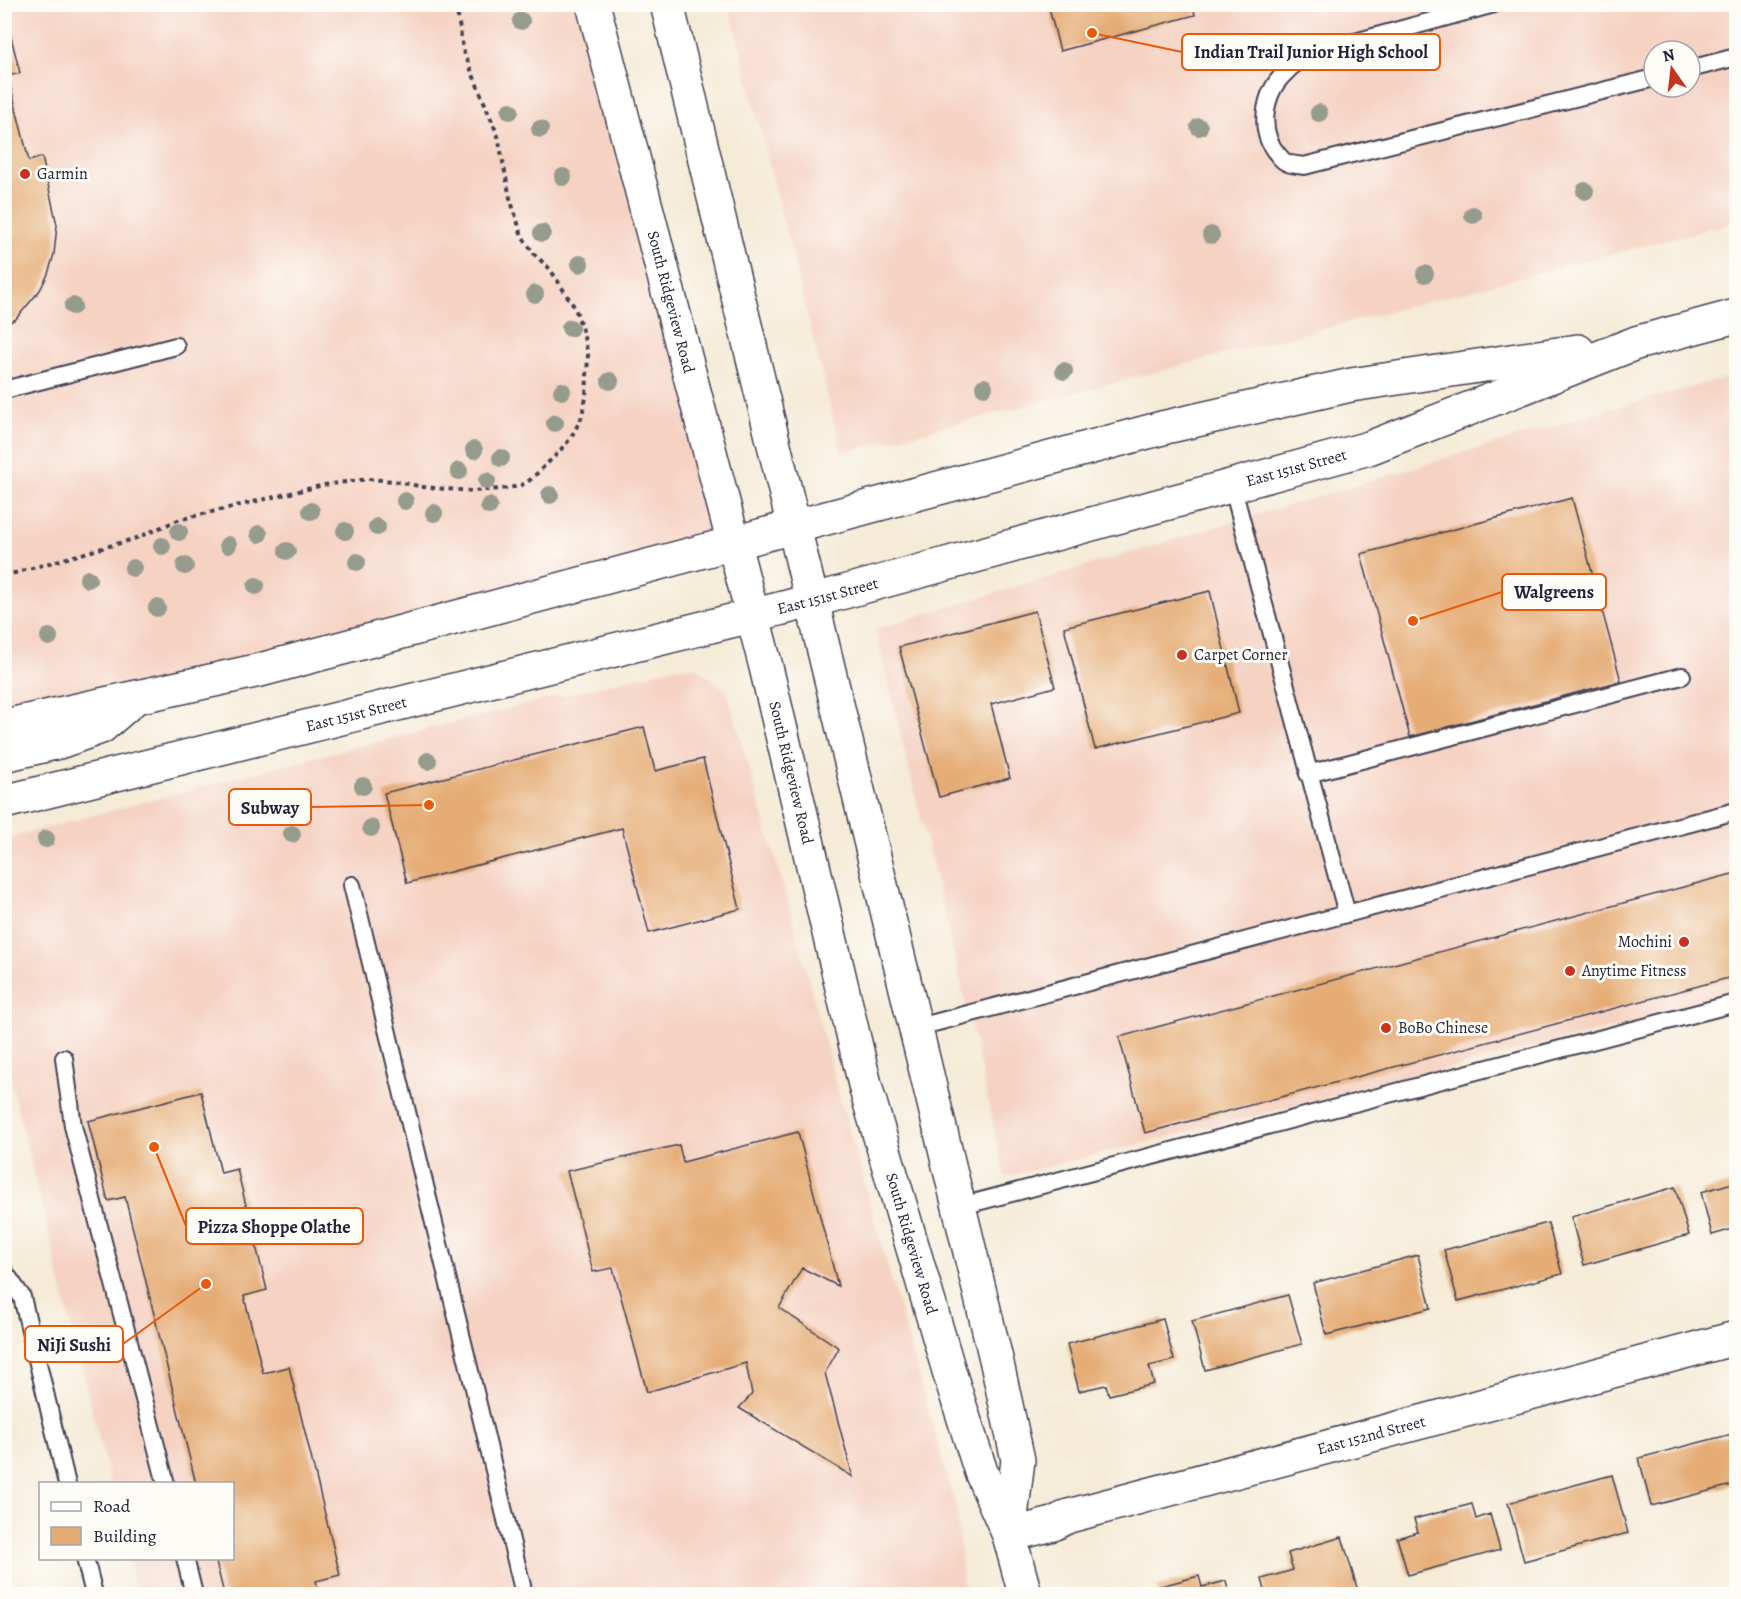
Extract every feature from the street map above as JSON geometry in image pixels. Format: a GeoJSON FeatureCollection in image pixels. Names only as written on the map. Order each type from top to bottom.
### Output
{"type":"FeatureCollection","features":[{"type":"Feature","properties":{"kind":"main road","name":"South Ridgeview Road"},"geometry":{"type":"LineString","coordinates":[[593,4],[752,616],[866,1089],[981,1472],[1009,1534],[1025,1594]]}},
{"type":"Feature","properties":{"kind":"main road","name":"South Ridgeview Road"},"geometry":{"type":"LineString","coordinates":[[667,4],[1018,1460],[1009,1534]]}},
{"type":"Feature","properties":{"kind":"main road","name":"East 151st Street"},"geometry":{"type":"LineString","coordinates":[[4,802],[811,601],[1369,448],[1636,343],[1737,316]]}},
{"type":"Feature","properties":{"kind":"main road","name":"East 151st Street"},"geometry":{"type":"LineString","coordinates":[[4,726],[260,669],[1166,427],[1351,385],[1636,343]]}},
{"type":"Feature","properties":{"kind":"main road"},"geometry":{"type":"LineString","coordinates":[[4,755],[59,742],[101,727],[136,697]]}},
{"type":"Feature","properties":{"kind":"main road","name":"East 152nd Street"},"geometry":{"type":"LineString","coordinates":[[1009,1534],[1737,1338]]}},
{"type":"Feature","properties":{"kind":"lane"},"geometry":{"type":"LineString","coordinates":[[1494,4],[1304,58],[1285,73],[1270,95],[1265,113],[1265,130],[1273,149],[1285,162],[1304,166],[1642,81]]}},
{"type":"Feature","properties":{"kind":"lane"},"geometry":{"type":"LineString","coordinates":[[1702,66],[1737,57]]}},
{"type":"Feature","properties":{"kind":"lane"},"geometry":{"type":"LineString","coordinates":[[4,390],[176,346]]}},
{"type":"Feature","properties":{"kind":"lane"},"geometry":{"type":"LineString","coordinates":[[1232,485],[1347,914]]}},
{"type":"Feature","properties":{"kind":"lane"},"geometry":{"type":"LineString","coordinates":[[1308,774],[1682,676]]}},
{"type":"Feature","properties":{"kind":"lane"},"geometry":{"type":"LineString","coordinates":[[915,1028],[1737,811]]}},
{"type":"Feature","properties":{"kind":"lane"},"geometry":{"type":"LineString","coordinates":[[352,885],[524,1594]]}},
{"type":"Feature","properties":{"kind":"lane"},"geometry":{"type":"LineString","coordinates":[[958,1207],[1737,1003]]}},
{"type":"Feature","properties":{"kind":"lane"},"geometry":{"type":"LineString","coordinates":[[64,1058],[73,1126],[165,1482]]}},
{"type":"Feature","properties":{"kind":"lane"},"geometry":{"type":"LineString","coordinates":[[4,1271],[22,1297],[67,1482]]}},
{"type":"Feature","properties":{"kind":"lane"},"geometry":{"type":"LineString","coordinates":[[86,1560],[94,1594]]}},
{"type":"Feature","properties":{"kind":"lane"},"geometry":{"type":"LineString","coordinates":[[186,1560],[194,1594]]}},
{"type":"Feature","properties":{"kind":"path"},"geometry":{"type":"LineString","coordinates":[[4,576],[134,539],[178,520],[324,485],[368,479],[423,487],[471,490],[520,486],[530,480],[558,454],[570,439],[581,420],[586,398],[588,354],[582,329],[576,308],[549,269],[534,254],[522,236],[510,198],[498,136],[463,50],[456,4]]}},
{"type":"Feature","properties":{"kind":"shaded area"},"geometry":{"type":"Polygon","coordinates":[[[4,5],[593,5],[733,543],[5,726],[4,5]]]}},
{"type":"Feature","properties":{"kind":"shaded area"},"geometry":{"type":"Polygon","coordinates":[[[729,5],[1736,5],[1736,222],[842,453],[729,5]]]}},
{"type":"Feature","properties":{"kind":"shaded area"},"geometry":{"type":"Polygon","coordinates":[[[1736,375],[1736,998],[1005,1177],[968,1012],[875,629],[1614,408],[1736,375]]]}},
{"type":"Feature","properties":{"kind":"shaded area"},"geometry":{"type":"Polygon","coordinates":[[[677,667],[696,667],[727,691],[957,1511],[963,1580],[967,1594],[137,1594],[128,1560],[234,1560],[234,1482],[110,1482],[5,1058],[4,839],[319,756],[677,667]]]}},
{"type":"Feature","properties":{"kind":"building"},"geometry":{"type":"Polygon","coordinates":[[[1048,4],[1193,4],[1195,15],[1060,51],[1048,4]]]}},
{"type":"Feature","properties":{"kind":"building","name":"Garmin"},"geometry":{"type":"Polygon","coordinates":[[[8,25],[20,73],[8,76],[29,161],[42,157],[57,225],[54,254],[40,290],[16,319],[4,325],[4,26],[8,25]]]}},
{"type":"Feature","properties":{"kind":"building"},"geometry":{"type":"Polygon","coordinates":[[[1572,498],[1621,681],[1410,737],[1361,554],[1572,498]]]}},
{"type":"Feature","properties":{"kind":"building"},"geometry":{"type":"Polygon","coordinates":[[[1210,591],[1239,713],[1095,749],[1064,627],[1210,591]]]}},
{"type":"Feature","properties":{"kind":"building"},"geometry":{"type":"Polygon","coordinates":[[[1035,611],[1055,687],[991,704],[1010,778],[939,797],[899,647],[1035,611]]]}},
{"type":"Feature","properties":{"kind":"building"},"geometry":{"type":"Polygon","coordinates":[[[644,727],[655,771],[703,759],[740,909],[649,933],[622,828],[407,883],[384,793],[644,727]]]}},
{"type":"Feature","properties":{"kind":"building"},"geometry":{"type":"Polygon","coordinates":[[[1736,873],[1736,976],[1145,1133],[1119,1037],[1736,873]]]}},
{"type":"Feature","properties":{"kind":"building"},"geometry":{"type":"Polygon","coordinates":[[[201,1092],[221,1173],[237,1169],[267,1290],[244,1296],[263,1373],[289,1367],[340,1575],[316,1581],[319,1594],[224,1594],[216,1560],[234,1560],[234,1482],[196,1482],[125,1197],[108,1201],[88,1121],[201,1092]]]}},
{"type":"Feature","properties":{"kind":"building"},"geometry":{"type":"Polygon","coordinates":[[[798,1132],[838,1286],[802,1268],[779,1308],[839,1348],[825,1373],[853,1477],[739,1408],[752,1394],[746,1363],[647,1392],[613,1268],[593,1272],[567,1171],[679,1145],[683,1162],[798,1132]]]}},
{"type":"Feature","properties":{"kind":"building"},"geometry":{"type":"Polygon","coordinates":[[[1736,1182],[1736,1228],[1712,1235],[1701,1192],[1736,1182]]]}},
{"type":"Feature","properties":{"kind":"building"},"geometry":{"type":"Polygon","coordinates":[[[1675,1187],[1689,1235],[1584,1265],[1571,1217],[1675,1187]]]}},
{"type":"Feature","properties":{"kind":"building"},"geometry":{"type":"Polygon","coordinates":[[[1548,1223],[1562,1274],[1458,1301],[1444,1250],[1548,1223]]]}},
{"type":"Feature","properties":{"kind":"building"},"geometry":{"type":"Polygon","coordinates":[[[1418,1255],[1431,1308],[1326,1335],[1313,1283],[1418,1255]]]}},
{"type":"Feature","properties":{"kind":"building"},"geometry":{"type":"Polygon","coordinates":[[[1288,1295],[1302,1344],[1205,1370],[1192,1321],[1288,1295]]]}},
{"type":"Feature","properties":{"kind":"building"},"geometry":{"type":"Polygon","coordinates":[[[1163,1319],[1174,1360],[1149,1366],[1154,1384],[1109,1395],[1106,1385],[1079,1391],[1067,1344],[1163,1319]]]}},
{"type":"Feature","properties":{"kind":"building"},"geometry":{"type":"Polygon","coordinates":[[[1736,1433],[1736,1484],[1651,1506],[1639,1458],[1736,1433]]]}},
{"type":"Feature","properties":{"kind":"building"},"geometry":{"type":"Polygon","coordinates":[[[1612,1475],[1628,1533],[1524,1561],[1508,1503],[1612,1475]]]}},
{"type":"Feature","properties":{"kind":"building"},"geometry":{"type":"Polygon","coordinates":[[[1472,1504],[1476,1519],[1490,1514],[1500,1550],[1408,1575],[1397,1538],[1418,1532],[1414,1519],[1472,1504]]]}},
{"type":"Feature","properties":{"kind":"building"},"geometry":{"type":"Polygon","coordinates":[[[1342,1537],[1358,1591],[1347,1594],[1266,1594],[1262,1579],[1293,1570],[1288,1553],[1342,1537]]]}},
{"type":"Feature","properties":{"kind":"building"},"geometry":{"type":"Polygon","coordinates":[[[1199,1576],[1202,1587],[1226,1581],[1229,1594],[1159,1594],[1157,1587],[1199,1576]]]}},
{"type":"Feature","properties":{"kind":"place","name":"Indian Trail Junior High School"},"geometry":{"type":"Point","coordinates":[1092,33]}},
{"type":"Feature","properties":{"kind":"place","name":"Garmin"},"geometry":{"type":"Point","coordinates":[25,174]}},
{"type":"Feature","properties":{"kind":"place","name":"Walgreens"},"geometry":{"type":"Point","coordinates":[1413,621]}},
{"type":"Feature","properties":{"kind":"place","name":"Carpet Corner"},"geometry":{"type":"Point","coordinates":[1182,655]}},
{"type":"Feature","properties":{"kind":"place","name":"Subway"},"geometry":{"type":"Point","coordinates":[429,805]}},
{"type":"Feature","properties":{"kind":"place","name":"Mochini"},"geometry":{"type":"Point","coordinates":[1684,942]}},
{"type":"Feature","properties":{"kind":"place","name":"Anytime Fitness"},"geometry":{"type":"Point","coordinates":[1570,971]}},
{"type":"Feature","properties":{"kind":"place","name":"BoBo Chinese"},"geometry":{"type":"Point","coordinates":[1386,1028]}},
{"type":"Feature","properties":{"kind":"place","name":"Pizza Shoppe Olathe"},"geometry":{"type":"Point","coordinates":[154,1147]}},
{"type":"Feature","properties":{"kind":"place","name":"NiJi Sushi"},"geometry":{"type":"Point","coordinates":[206,1284]}}]}
